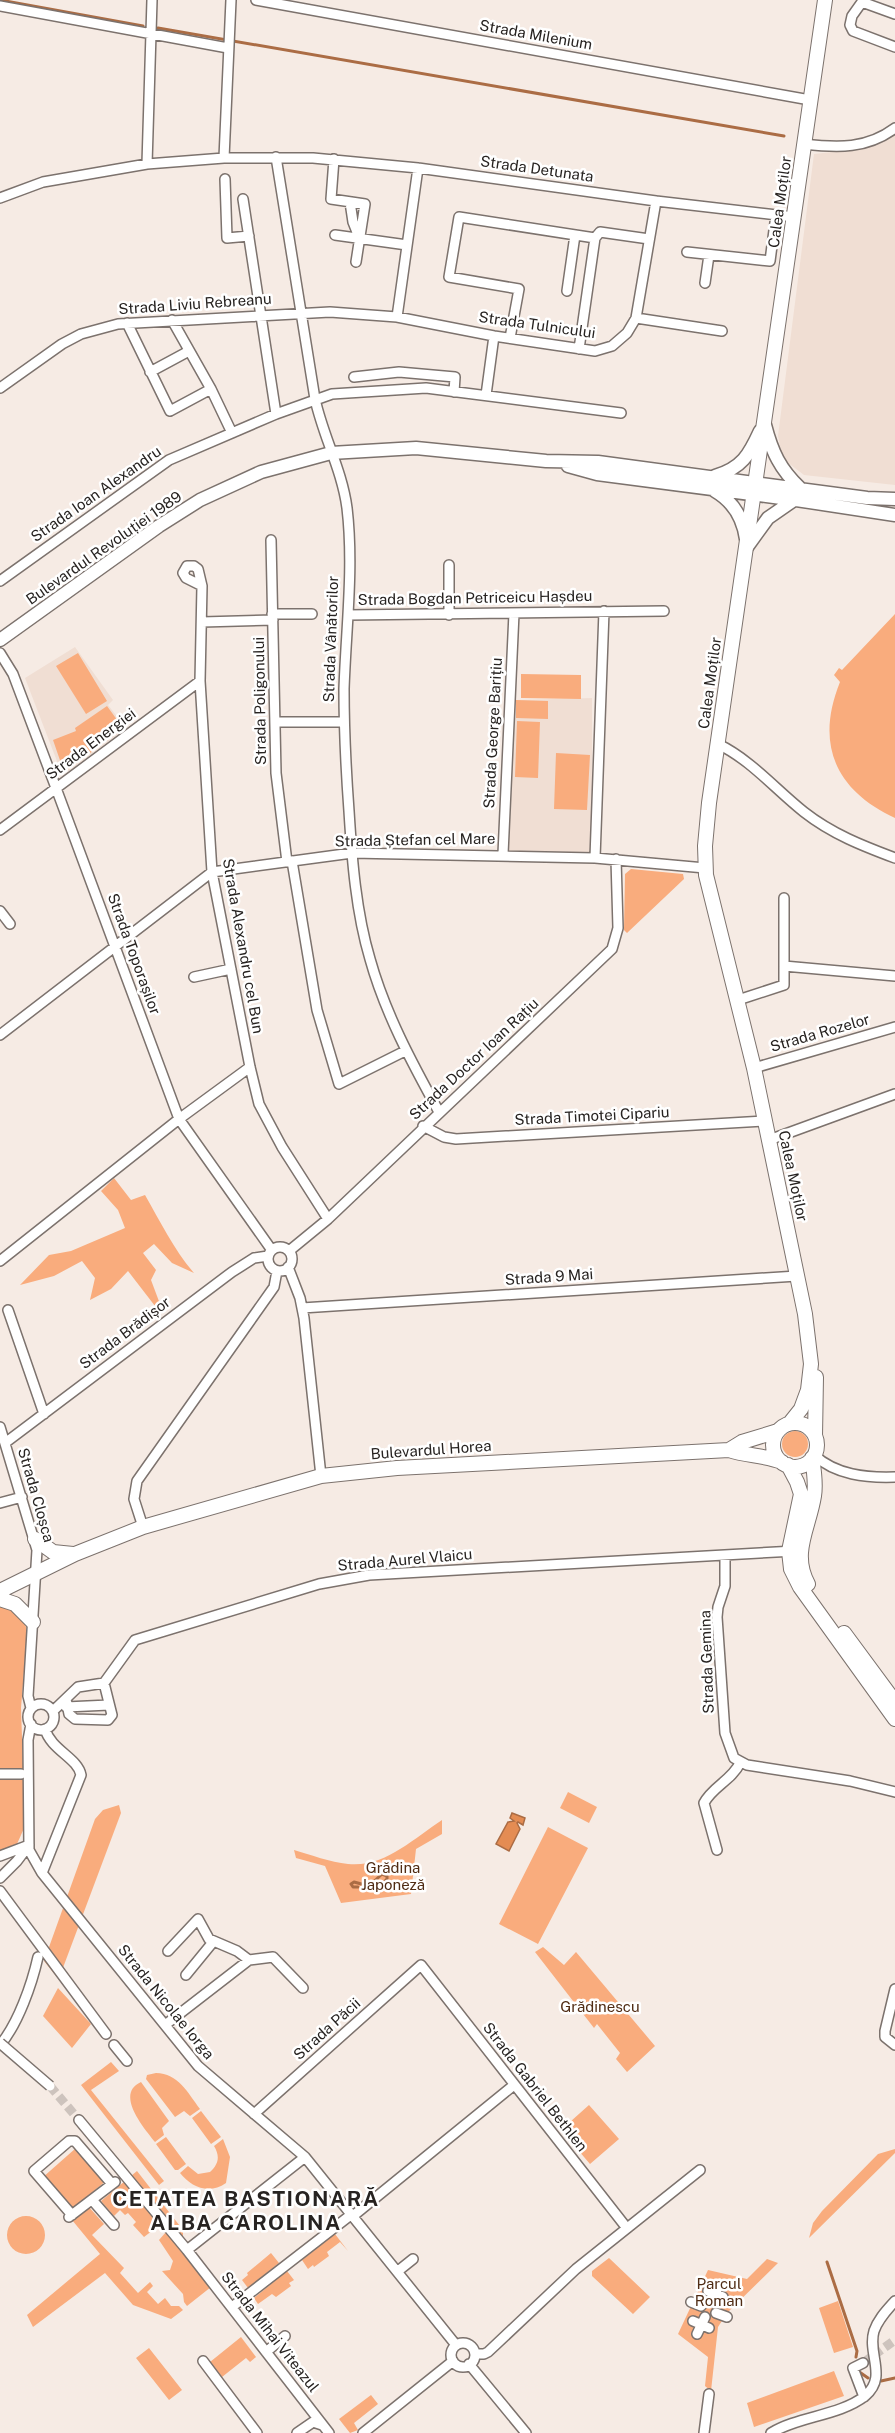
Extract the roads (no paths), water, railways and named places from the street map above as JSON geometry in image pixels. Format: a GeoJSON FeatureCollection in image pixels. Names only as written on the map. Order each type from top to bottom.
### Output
{"type":"FeatureCollection","features":[{"type":"Feature","properties":{"kind":"main road","name":"Calea Moților"},"geometry":{"type":"LineString","coordinates":[[825,0],[717,744],[706,825],[705,868],[754,1068],[805,1314],[811,1364],[817,1386],[815,1436],[817,1445],[813,1456],[814,1496],[794,1551],[809,1586],[895,1702]]}},
{"type":"Feature","properties":{"kind":"main road"},"geometry":{"type":"LineString","coordinates":[[747,547],[739,514],[712,482],[739,465],[751,450],[764,422]]}},
{"type":"Feature","properties":{"kind":"main road"},"geometry":{"type":"LineString","coordinates":[[764,422],[770,446],[798,494],[895,515]]}},
{"type":"Feature","properties":{"kind":"main road","name":"Bulevardul Revoluției 1989"},"geometry":{"type":"LineString","coordinates":[[0,640],[159,526],[200,500],[261,472],[331,453],[416,448],[546,461],[597,474],[712,482],[798,494]]}},
{"type":"Feature","properties":{"kind":"main road"},"geometry":{"type":"LineString","coordinates":[[747,547],[768,518],[798,494],[895,499]]}},
{"type":"Feature","properties":{"kind":"main road","name":"Calea Moților"},"geometry":{"type":"LineString","coordinates":[[811,1364],[806,1399],[773,1444],[777,1457],[798,1482],[801,1494],[791,1569],[800,1587],[895,1719]]}},
{"type":"Feature","properties":{"kind":"main road"},"geometry":{"type":"LineString","coordinates":[[729,1450],[742,1442],[784,1427],[802,1424],[815,1436]]}},
{"type":"Feature","properties":{"kind":"main road"},"geometry":{"type":"LineString","coordinates":[[729,1450],[801,1466],[813,1456]]}},
{"type":"Feature","properties":{"kind":"main road","name":"Bulevardul Horea"},"geometry":{"type":"LineString","coordinates":[[0,1591],[75,1554],[143,1527],[321,1476],[408,1467],[729,1450]]}},
{"type":"Feature","properties":{"kind":"main road"},"geometry":{"type":"LineString","coordinates":[[35,1539],[53,1552],[75,1554]]}},
{"type":"Feature","properties":{"kind":"main road"},"geometry":{"type":"LineString","coordinates":[[0,1599],[15,1604],[33,1622]]}},
{"type":"Feature","properties":{"kind":"street"},"geometry":{"type":"LineString","coordinates":[[147,164],[152,0]]}},
{"type":"Feature","properties":{"kind":"street"},"geometry":{"type":"LineString","coordinates":[[224,158],[231,0]]}},
{"type":"Feature","properties":{"kind":"street","name":"Strada Milenium"},"geometry":{"type":"LineString","coordinates":[[256,0],[810,100]]}},
{"type":"Feature","properties":{"kind":"street"},"geometry":{"type":"LineString","coordinates":[[895,14],[862,2],[852,16],[850,25],[853,31],[895,47]]}},
{"type":"Feature","properties":{"kind":"street"},"geometry":{"type":"LineString","coordinates":[[0,6],[228,48]]}},
{"type":"Feature","properties":{"kind":"street"},"geometry":{"type":"LineString","coordinates":[[804,144],[827,147],[860,146],[876,140],[895,128]]}},
{"type":"Feature","properties":{"kind":"street","name":"Strada Detunata"},"geometry":{"type":"LineString","coordinates":[[0,198],[43,182],[147,164],[224,158],[276,157],[334,159],[418,168],[656,201],[794,217]]}},
{"type":"Feature","properties":{"kind":"street","name":"Strada Vânătorilor"},"geometry":{"type":"LineString","coordinates":[[276,157],[315,399],[343,487],[346,507],[349,535],[344,723],[352,853],[370,959],[405,1051],[439,1112]]}},
{"type":"Feature","properties":{"kind":"street"},"geometry":{"type":"LineString","coordinates":[[334,159],[330,199],[365,204],[356,262]]}},
{"type":"Feature","properties":{"kind":"street"},"geometry":{"type":"LineString","coordinates":[[398,317],[418,168]]}},
{"type":"Feature","properties":{"kind":"street"},"geometry":{"type":"LineString","coordinates":[[225,179],[227,238],[249,236]]}},
{"type":"Feature","properties":{"kind":"street"},"geometry":{"type":"LineString","coordinates":[[243,200],[276,414]]}},
{"type":"Feature","properties":{"kind":"street","name":"Strada Tulnicului"},"geometry":{"type":"LineString","coordinates":[[302,313],[330,312],[398,317],[494,336],[595,351],[612,346],[627,333],[636,318],[656,201]]}},
{"type":"Feature","properties":{"kind":"street"},"geometry":{"type":"LineString","coordinates":[[350,202],[353,222],[360,238]]}},
{"type":"Feature","properties":{"kind":"street"},"geometry":{"type":"LineString","coordinates":[[687,252],[770,261],[776,214]]}},
{"type":"Feature","properties":{"kind":"street"},"geometry":{"type":"LineString","coordinates":[[510,338],[519,289],[449,277],[459,217],[595,238]]}},
{"type":"Feature","properties":{"kind":"street"},"geometry":{"type":"LineString","coordinates":[[579,349],[595,238],[600,232],[649,239]]}},
{"type":"Feature","properties":{"kind":"street"},"geometry":{"type":"LineString","coordinates":[[335,235],[407,245]]}},
{"type":"Feature","properties":{"kind":"street"},"geometry":{"type":"LineString","coordinates":[[567,291],[575,235]]}},
{"type":"Feature","properties":{"kind":"street"},"geometry":{"type":"LineString","coordinates":[[705,283],[709,255]]}},
{"type":"Feature","properties":{"kind":"street","name":"Strada Liviu Rebreanu"},"geometry":{"type":"LineString","coordinates":[[0,388],[62,344],[99,328],[127,323],[302,313]]}},
{"type":"Feature","properties":{"kind":"street"},"geometry":{"type":"LineString","coordinates":[[636,318],[722,331]]}},
{"type":"Feature","properties":{"kind":"street"},"geometry":{"type":"LineString","coordinates":[[172,320],[211,389],[232,433]]}},
{"type":"Feature","properties":{"kind":"street"},"geometry":{"type":"LineString","coordinates":[[127,323],[170,411],[211,389]]}},
{"type":"Feature","properties":{"kind":"street"},"geometry":{"type":"LineString","coordinates":[[486,395],[494,336]]}},
{"type":"Feature","properties":{"kind":"street"},"geometry":{"type":"LineString","coordinates":[[150,372],[189,351]]}},
{"type":"Feature","properties":{"kind":"street"},"geometry":{"type":"LineString","coordinates":[[354,377],[399,372],[454,377],[454,392]]}},
{"type":"Feature","properties":{"kind":"street","name":"Strada Ioan Alexandru"},"geometry":{"type":"LineString","coordinates":[[0,581],[169,460],[276,414],[332,394],[426,388],[621,413]]}},
{"type":"Feature","properties":{"kind":"street","name":"Strada Poligonului"},"geometry":{"type":"LineString","coordinates":[[271,540],[276,773],[289,861],[317,1010],[339,1084],[405,1051]]}},
{"type":"Feature","properties":{"kind":"street"},"geometry":{"type":"LineString","coordinates":[[449,565],[449,615]]}},
{"type":"Feature","properties":{"kind":"street","name":"Strada Alexandru cel Bun"},"geometry":{"type":"LineString","coordinates":[[198,580],[202,622],[200,681],[212,872],[250,1067],[259,1104],[282,1147],[328,1219]]}},
{"type":"Feature","properties":{"kind":"street","name":"Strada Bogdan Petriceicu Hașdeu"},"geometry":{"type":"LineString","coordinates":[[595,858],[604,611]]}},
{"type":"Feature","properties":{"kind":"street","name":"Strada Bogdan Petriceicu Hașdeu"},"geometry":{"type":"LineString","coordinates":[[348,615],[664,611]]}},
{"type":"Feature","properties":{"kind":"street","name":"Strada George Barițiu"},"geometry":{"type":"LineString","coordinates":[[503,855],[514,613]]}},
{"type":"Feature","properties":{"kind":"street"},"geometry":{"type":"LineString","coordinates":[[202,622],[312,614]]}},
{"type":"Feature","properties":{"kind":"street","name":"Strada Toporașilor"},"geometry":{"type":"LineString","coordinates":[[0,653],[13,674],[179,1119],[270,1253]]}},
{"type":"Feature","properties":{"kind":"street","name":"Strada Energiei"},"geometry":{"type":"LineString","coordinates":[[0,831],[200,681]]}},
{"type":"Feature","properties":{"kind":"street"},"geometry":{"type":"LineString","coordinates":[[275,722],[344,723]]}},
{"type":"Feature","properties":{"kind":"street"},"geometry":{"type":"LineString","coordinates":[[717,744],[744,759],[820,824],[835,834],[895,858]]}},
{"type":"Feature","properties":{"kind":"street","name":"Strada Ștefan cel Mare"},"geometry":{"type":"LineString","coordinates":[[212,872],[352,853],[595,858],[705,868]]}},
{"type":"Feature","properties":{"kind":"street","name":"Strada Doctor Ioan Rațiu"},"geometry":{"type":"LineString","coordinates":[[290,1251],[328,1219],[423,1126],[612,949],[618,928],[616,859]]}},
{"type":"Feature","properties":{"kind":"street"},"geometry":{"type":"LineString","coordinates":[[0,1035],[212,872]]}},
{"type":"Feature","properties":{"kind":"street"},"geometry":{"type":"LineString","coordinates":[[738,1000],[783,986],[784,898]]}},
{"type":"Feature","properties":{"kind":"street"},"geometry":{"type":"LineString","coordinates":[[0,911],[10,924]]}},
{"type":"Feature","properties":{"kind":"street"},"geometry":{"type":"LineString","coordinates":[[784,966],[895,976]]}},
{"type":"Feature","properties":{"kind":"street"},"geometry":{"type":"LineString","coordinates":[[194,977],[231,969]]}},
{"type":"Feature","properties":{"kind":"street","name":"Strada Rozelor"},"geometry":{"type":"LineString","coordinates":[[754,1068],[895,1027]]}},
{"type":"Feature","properties":{"kind":"street"},"geometry":{"type":"LineString","coordinates":[[0,1261],[179,1119],[250,1067]]}},
{"type":"Feature","properties":{"kind":"street"},"geometry":{"type":"LineString","coordinates":[[769,1140],[895,1094]]}},
{"type":"Feature","properties":{"kind":"street","name":"Strada Timotei Cipariu"},"geometry":{"type":"LineString","coordinates":[[423,1126],[444,1137],[456,1139],[765,1121]]}},
{"type":"Feature","properties":{"kind":"street"},"geometry":{"type":"LineString","coordinates":[[279,1246],[290,1251],[292,1261],[288,1268],[277,1271],[270,1267],[270,1253],[279,1246]]}},
{"type":"Feature","properties":{"kind":"street","name":"Strada Brădișor"},"geometry":{"type":"LineString","coordinates":[[5,1443],[238,1267],[254,1258],[270,1253]]}},
{"type":"Feature","properties":{"kind":"street"},"geometry":{"type":"LineString","coordinates":[[288,1268],[302,1308],[321,1476]]}},
{"type":"Feature","properties":{"kind":"street"},"geometry":{"type":"LineString","coordinates":[[143,1527],[134,1499],[137,1481],[274,1287],[277,1271]]}},
{"type":"Feature","properties":{"kind":"street","name":"Strada 9 Mai"},"geometry":{"type":"LineString","coordinates":[[302,1308],[797,1276]]}},
{"type":"Feature","properties":{"kind":"street"},"geometry":{"type":"LineString","coordinates":[[8,1310],[44,1414]]}},
{"type":"Feature","properties":{"kind":"street","name":"Strada Cloșca"},"geometry":{"type":"LineString","coordinates":[[0,1427],[35,1539],[36,1572]]}},
{"type":"Feature","properties":{"kind":"street"},"geometry":{"type":"LineString","coordinates":[[813,1456],[838,1470],[869,1477],[895,1477]]}},
{"type":"Feature","properties":{"kind":"street"},"geometry":{"type":"LineString","coordinates":[[0,1503],[22,1497]]}},
{"type":"Feature","properties":{"kind":"street","name":"Strada Aurel Vlaicu"},"geometry":{"type":"LineString","coordinates":[[104,1683],[135,1640],[343,1578],[794,1551]]}},
{"type":"Feature","properties":{"kind":"street","name":"Strada Gemina"},"geometry":{"type":"LineString","coordinates":[[725,1556],[725,1586],[717,1617],[725,1733],[730,1750],[740,1763]]}},
{"type":"Feature","properties":{"kind":"street"},"geometry":{"type":"LineString","coordinates":[[36,1572],[28,1696],[31,1708],[28,1716],[31,1724],[37,1729],[45,1729],[53,1722],[53,1711]]}},
{"type":"Feature","properties":{"kind":"street"},"geometry":{"type":"LineString","coordinates":[[53,1711],[66,1703],[78,1687],[104,1683],[112,1715],[108,1720],[75,1719],[69,1714],[66,1703]]}},
{"type":"Feature","properties":{"kind":"street"},"geometry":{"type":"LineString","coordinates":[[66,1703],[109,1705]]}},
{"type":"Feature","properties":{"kind":"street"},"geometry":{"type":"LineString","coordinates":[[31,1708],[43,1704],[53,1711]]}},
{"type":"Feature","properties":{"kind":"street"},"geometry":{"type":"LineString","coordinates":[[30,1851],[28,1740],[31,1724]]}},
{"type":"Feature","properties":{"kind":"street"},"geometry":{"type":"LineString","coordinates":[[44,1876],[81,1775],[79,1768],[55,1747],[45,1729]]}},
{"type":"Feature","properties":{"kind":"street"},"geometry":{"type":"LineString","coordinates":[[717,1850],[704,1803],[736,1773],[740,1763],[850,1781],[895,1792]]}},
{"type":"Feature","properties":{"kind":"street"},"geometry":{"type":"LineString","coordinates":[[0,1774],[21,1774]]}},
{"type":"Feature","properties":{"kind":"street"},"geometry":{"type":"LineString","coordinates":[[0,1856],[11,1851],[30,1851]]}},
{"type":"Feature","properties":{"kind":"street"},"geometry":{"type":"LineString","coordinates":[[11,1851],[17,1855],[17,1861]]}},
{"type":"Feature","properties":{"kind":"street"},"geometry":{"type":"LineString","coordinates":[[0,1878],[30,1851]]}},
{"type":"Feature","properties":{"kind":"street","name":"Strada Nicolae Iorga"},"geometry":{"type":"LineString","coordinates":[[30,1851],[44,1876],[198,2066],[305,2157],[456,2345]]}},
{"type":"Feature","properties":{"kind":"street"},"geometry":{"type":"LineString","coordinates":[[0,1891],[106,2034]]}},
{"type":"Feature","properties":{"kind":"street"},"geometry":{"type":"LineString","coordinates":[[168,1951],[198,1919],[205,1934],[213,1942],[237,1951],[249,1960]]}},
{"type":"Feature","properties":{"kind":"street"},"geometry":{"type":"LineString","coordinates":[[186,1975],[213,1942]]}},
{"type":"Feature","properties":{"kind":"street"},"geometry":{"type":"LineString","coordinates":[[38,1957],[10,2033],[0,2044],[50,2086]]}},
{"type":"Feature","properties":{"kind":"street"},"geometry":{"type":"LineString","coordinates":[[165,2025],[249,1960],[273,1957],[303,1988]]}},
{"type":"Feature","properties":{"kind":"street","name":"Strada Gabriel Bethlen"},"geometry":{"type":"LineString","coordinates":[[421,1965],[626,2227]]}},
{"type":"Feature","properties":{"kind":"street","name":"Strada Păcii"},"geometry":{"type":"LineString","coordinates":[[254,2114],[421,1965]]}},
{"type":"Feature","properties":{"kind":"street"},"geometry":{"type":"LineString","coordinates":[[895,1989],[885,2031],[885,2037],[895,2045]]}},
{"type":"Feature","properties":{"kind":"street"},"geometry":{"type":"LineString","coordinates":[[114,2045],[127,2061]]}},
{"type":"Feature","properties":{"kind":"street"},"geometry":{"type":"LineString","coordinates":[[232,2307],[352,2215],[514,2085]]}},
{"type":"Feature","properties":{"kind":"street","name":"Strada Mihai Viteazul"},"geometry":{"type":"LineString","coordinates":[[79,2120],[187,2250],[326,2429]]}},
{"type":"Feature","properties":{"kind":"street"},"geometry":{"type":"LineString","coordinates":[[112,2184],[75,2141],[69,2141],[34,2171],[71,2216],[124,2175]]}},
{"type":"Feature","properties":{"kind":"street"},"geometry":{"type":"LineString","coordinates":[[187,2250],[305,2157]]}},
{"type":"Feature","properties":{"kind":"street"},"geometry":{"type":"LineString","coordinates":[[474,2354],[488,2352],[576,2269],[700,2170]]}},
{"type":"Feature","properties":{"kind":"street"},"geometry":{"type":"LineString","coordinates":[[93,2201],[114,2225]]}},
{"type":"Feature","properties":{"kind":"street"},"geometry":{"type":"LineString","coordinates":[[398,2271],[413,2259]]}},
{"type":"Feature","properties":{"kind":"street"},"geometry":{"type":"LineString","coordinates":[[771,2433],[852,2403],[864,2397],[872,2389],[878,2370],[873,2349],[874,2331],[878,2321],[895,2301]]}},
{"type":"Feature","properties":{"kind":"street"},"geometry":{"type":"LineString","coordinates":[[691,2302],[701,2306]]}},
{"type":"Feature","properties":{"kind":"street"},"geometry":{"type":"LineString","coordinates":[[716,2313],[727,2317]]}},
{"type":"Feature","properties":{"kind":"street"},"geometry":{"type":"LineString","coordinates":[[266,2352],[285,2336]]}},
{"type":"Feature","properties":{"kind":"street"},"geometry":{"type":"LineString","coordinates":[[466,2343],[472,2347],[474,2354],[469,2364],[462,2366],[453,2361],[451,2354],[456,2345],[466,2343]]}},
{"type":"Feature","properties":{"kind":"street"},"geometry":{"type":"LineString","coordinates":[[203,2361],[257,2433]]}},
{"type":"Feature","properties":{"kind":"street"},"geometry":{"type":"LineString","coordinates":[[363,2433],[453,2361]]}},
{"type":"Feature","properties":{"kind":"street"},"geometry":{"type":"LineString","coordinates":[[862,2363],[853,2368],[864,2397]]}},
{"type":"Feature","properties":{"kind":"street"},"geometry":{"type":"LineString","coordinates":[[469,2364],[526,2433]]}},
{"type":"Feature","properties":{"kind":"street"},"geometry":{"type":"LineString","coordinates":[[704,2433],[710,2394]]}},
{"type":"Feature","properties":{"kind":"street"},"geometry":{"type":"LineString","coordinates":[[297,2433],[313,2422],[326,2429]]}},
{"type":"Feature","properties":{"kind":"waterway"},"geometry":{"type":"LineString","coordinates":[[0,0],[143,26]]}},
{"type":"Feature","properties":{"kind":"waterway"},"geometry":{"type":"LineString","coordinates":[[158,28],[784,136]]}},
{"type":"Feature","properties":{"kind":"waterway"},"geometry":{"type":"LineString","coordinates":[[358,1887],[353,1887],[351,1884],[354,1882],[369,1886],[382,1874],[387,1876],[383,1883],[369,1886]]}},
{"type":"Feature","properties":{"kind":"waterway"},"geometry":{"type":"LineString","coordinates":[[827,2262],[857,2351],[856,2357]]}},
{"type":"Feature","properties":{"kind":"waterway"},"geometry":{"type":"LineString","coordinates":[[858,2371],[868,2378]]}},
{"type":"Feature","properties":{"kind":"waterway"},"geometry":{"type":"LineString","coordinates":[[881,2381],[895,2378]]}},
{"type":"Feature","properties":{"kind":"tunnel"},"geometry":{"type":"LineString","coordinates":[[50,2086],[79,2120]]}},
{"type":"Feature","properties":{"kind":"tunnel"},"geometry":{"type":"LineString","coordinates":[[863,2363],[895,2340]]}},
{"type":"Feature","properties":{"kind":"district","name":"CETATEA BASTIONARĂ ALBA CAROLINA"},"geometry":{"type":"Point","coordinates":[246,2211]}},
{"type":"Feature","properties":{"kind":"park label","name":"Grădina Japoneză"},"geometry":{"type":"Point","coordinates":[393,1876]}},
{"type":"Feature","properties":{"kind":"park label","name":"Grădinescu"},"geometry":{"type":"Point","coordinates":[600,2007]}},
{"type":"Feature","properties":{"kind":"park label","name":"Parcul Roman"},"geometry":{"type":"Point","coordinates":[719,2292]}}]}
